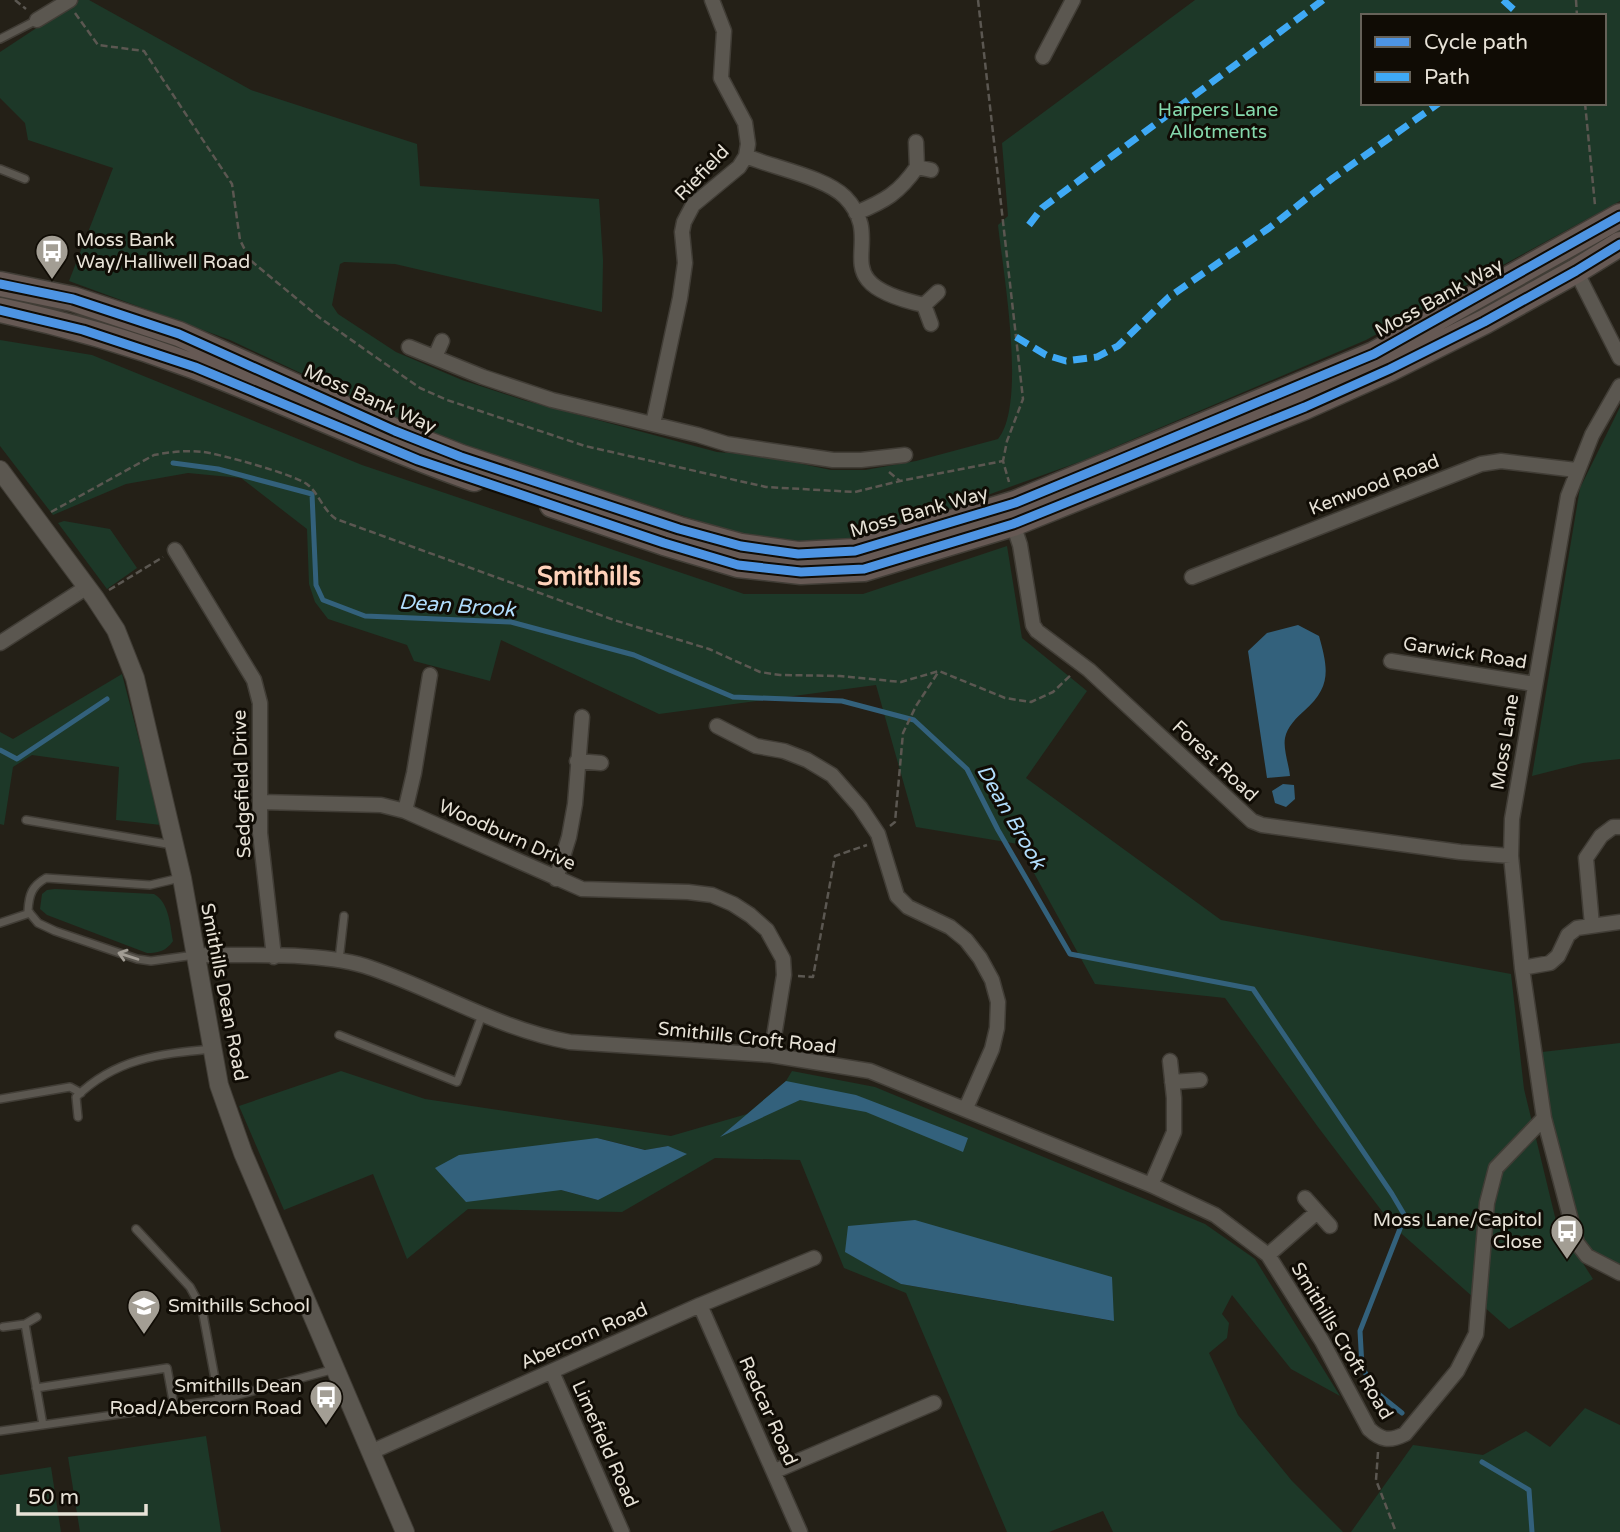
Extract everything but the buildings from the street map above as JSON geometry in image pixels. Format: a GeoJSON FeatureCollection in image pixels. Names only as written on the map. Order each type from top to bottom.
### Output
{"type":"FeatureCollection","features":[{"type":"Feature","properties":{"kind":"highway","name":"Moss Bank Way"},"geometry":{"type":"LineString","coordinates":[[0,284],[73,299],[190,339],[395,431],[461,457],[679,529],[741,546],[799,554],[855,551],[1014,513],[1374,354],[1620,216]]}},
{"type":"Feature","properties":{"kind":"highway","name":"Moss Bank Way"},"geometry":{"type":"LineString","coordinates":[[0,310],[139,347],[195,367],[418,460],[664,543],[738,565],[801,572],[864,569],[1305,407],[1449,340],[1620,244]]}},
{"type":"Feature","properties":{"kind":"street","name":"Riefield"},"geometry":{"type":"LineString","coordinates":[[653,424],[680,298],[685,251],[682,232],[687,212],[731,175],[746,156],[748,144],[745,123],[721,78],[724,31],[712,0]]}},
{"type":"Feature","properties":{"kind":"street"},"geometry":{"type":"LineString","coordinates":[[1044,57],[1073,0]]}},
{"type":"Feature","properties":{"kind":"street"},"geometry":{"type":"LineString","coordinates":[[37,20],[68,1]]}},
{"type":"Feature","properties":{"kind":"street"},"geometry":{"type":"LineString","coordinates":[[856,213],[893,195],[924,168],[916,142]]}},
{"type":"Feature","properties":{"kind":"street"},"geometry":{"type":"LineString","coordinates":[[746,156],[832,186],[843,195],[856,213],[862,233],[860,257],[867,280],[888,296],[924,305]]}},
{"type":"Feature","properties":{"kind":"street"},"geometry":{"type":"LineString","coordinates":[[1576,271],[1620,358]]}},
{"type":"Feature","properties":{"kind":"street"},"geometry":{"type":"LineString","coordinates":[[924,305],[938,292]]}},
{"type":"Feature","properties":{"kind":"street"},"geometry":{"type":"LineString","coordinates":[[680,298],[695,301]]}},
{"type":"Feature","properties":{"kind":"street"},"geometry":{"type":"LineString","coordinates":[[924,305],[931,324]]}},
{"type":"Feature","properties":{"kind":"street"},"geometry":{"type":"LineString","coordinates":[[435,357],[442,341]]}},
{"type":"Feature","properties":{"kind":"street"},"geometry":{"type":"LineString","coordinates":[[409,347],[483,377],[552,400],[727,444],[833,460],[876,459],[905,454]]}},
{"type":"Feature","properties":{"kind":"street","name":"Moss Lane"},"geometry":{"type":"LineString","coordinates":[[1620,386],[1576,470],[1562,524],[1512,819],[1511,856],[1522,968],[1544,1118],[1577,1243],[1587,1256],[1620,1273]]}},
{"type":"Feature","properties":{"kind":"street"},"geometry":{"type":"LineString","coordinates":[[873,443],[876,459]]}},
{"type":"Feature","properties":{"kind":"street","name":"Kenwood Road"},"geometry":{"type":"LineString","coordinates":[[1192,577],[1481,464],[1501,461],[1576,470]]}},
{"type":"Feature","properties":{"kind":"street","name":"Smithills Dean Road"},"geometry":{"type":"LineString","coordinates":[[2,477],[37,520],[116,630],[135,678],[182,878],[219,1085],[243,1153],[405,1532]]}},
{"type":"Feature","properties":{"kind":"street","name":"Forest Road"},"geometry":{"type":"LineString","coordinates":[[1014,513],[1033,625],[1037,631],[1082,664],[1252,821],[1262,825],[1407,845],[1511,856]]}},
{"type":"Feature","properties":{"kind":"street","name":"Sedgefield Drive"},"geometry":{"type":"LineString","coordinates":[[175,550],[254,680],[260,703],[260,833],[274,957]]}},
{"type":"Feature","properties":{"kind":"street"},"geometry":{"type":"LineString","coordinates":[[196,586],[209,576]]}},
{"type":"Feature","properties":{"kind":"street"},"geometry":{"type":"LineString","coordinates":[[0,643],[91,593]]}},
{"type":"Feature","properties":{"kind":"street","name":"Garwick Road"},"geometry":{"type":"LineString","coordinates":[[1391,661],[1534,684]]}},
{"type":"Feature","properties":{"kind":"street"},"geometry":{"type":"LineString","coordinates":[[405,811],[430,675]]}},
{"type":"Feature","properties":{"kind":"street"},"geometry":{"type":"LineString","coordinates":[[556,879],[573,816],[582,717]]}},
{"type":"Feature","properties":{"kind":"street"},"geometry":{"type":"LineString","coordinates":[[725,726],[756,746],[784,751],[807,760],[832,775],[879,837],[897,896],[908,907],[950,927],[966,940],[980,958],[992,980],[998,1002],[997,1028],[992,1049],[966,1108]]}},
{"type":"Feature","properties":{"kind":"street"},"geometry":{"type":"LineString","coordinates":[[578,761],[601,763]]}},
{"type":"Feature","properties":{"kind":"street","name":"Woodburn Drive"},"geometry":{"type":"LineString","coordinates":[[261,802],[381,805],[405,811],[582,889],[688,892],[712,895],[733,904],[767,930],[783,959],[784,975],[771,1055]]}},
{"type":"Feature","properties":{"kind":"street"},"geometry":{"type":"LineString","coordinates":[[1592,925],[1586,858],[1601,836],[1613,827],[1620,827]]}},
{"type":"Feature","properties":{"kind":"street"},"geometry":{"type":"LineString","coordinates":[[1522,968],[1550,963],[1558,956],[1568,935],[1577,928],[1620,922]]}},
{"type":"Feature","properties":{"kind":"street","name":"Smithills Croft Road"},"geometry":{"type":"LineString","coordinates":[[195,955],[339,961],[369,967],[538,1036],[570,1042],[771,1055],[870,1071],[966,1108],[1151,1185],[1215,1215],[1268,1255],[1322,1341],[1369,1429],[1379,1438],[1393,1440],[1405,1434],[1457,1371],[1476,1334],[1487,1203],[1496,1168],[1544,1118]]}},
{"type":"Feature","properties":{"kind":"street"},"geometry":{"type":"LineString","coordinates":[[1151,1185],[1174,1132],[1170,1061]]}},
{"type":"Feature","properties":{"kind":"street"},"geometry":{"type":"LineString","coordinates":[[1172,1082],[1200,1080]]}},
{"type":"Feature","properties":{"kind":"street"},"geometry":{"type":"LineString","coordinates":[[1305,1198],[1330,1226]]}},
{"type":"Feature","properties":{"kind":"street","name":"Smithills Croft Road"},"geometry":{"type":"LineString","coordinates":[[1268,1255],[1317,1212]]}},
{"type":"Feature","properties":{"kind":"street","name":"Abercorn Road"},"geometry":{"type":"LineString","coordinates":[[371,1452],[700,1305],[814,1258]]}},
{"type":"Feature","properties":{"kind":"street","name":"Redcar Road"},"geometry":{"type":"LineString","coordinates":[[700,1305],[800,1532]]}},
{"type":"Feature","properties":{"kind":"street","name":"Limefield Road"},"geometry":{"type":"LineString","coordinates":[[552,1372],[622,1532]]}},
{"type":"Feature","properties":{"kind":"street"},"geometry":{"type":"LineString","coordinates":[[775,1471],[934,1403]]}},
{"type":"Feature","properties":{"kind":"lane"},"geometry":{"type":"LineString","coordinates":[[0,39],[37,20]]}},
{"type":"Feature","properties":{"kind":"lane"},"geometry":{"type":"LineString","coordinates":[[0,169],[24,179]]}},
{"type":"Feature","properties":{"kind":"lane"},"geometry":{"type":"LineString","coordinates":[[26,820],[173,845]]}},
{"type":"Feature","properties":{"kind":"lane"},"geometry":{"type":"LineString","coordinates":[[182,878],[150,885],[46,878],[35,884],[29,896],[28,911],[38,923],[55,931],[137,959],[151,961],[195,955]]}},
{"type":"Feature","properties":{"kind":"lane"},"geometry":{"type":"LineString","coordinates":[[0,923],[30,913]]}},
{"type":"Feature","properties":{"kind":"lane"},"geometry":{"type":"LineString","coordinates":[[339,961],[344,916]]}},
{"type":"Feature","properties":{"kind":"lane"},"geometry":{"type":"LineString","coordinates":[[339,1035],[457,1082],[482,1015]]}},
{"type":"Feature","properties":{"kind":"lane"},"geometry":{"type":"LineString","coordinates":[[78,1117],[76,1097],[125,1063],[156,1055],[213,1049]]}},
{"type":"Feature","properties":{"kind":"lane"},"geometry":{"type":"LineString","coordinates":[[0,1100],[70,1087],[81,1093]]}},
{"type":"Feature","properties":{"kind":"lane"},"geometry":{"type":"LineString","coordinates":[[136,1229],[190,1287],[202,1309],[219,1400]]}},
{"type":"Feature","properties":{"kind":"lane"},"geometry":{"type":"LineString","coordinates":[[3,1327],[25,1324],[37,1317]]}},
{"type":"Feature","properties":{"kind":"lane"},"geometry":{"type":"LineString","coordinates":[[25,1324],[43,1425]]}},
{"type":"Feature","properties":{"kind":"lane"},"geometry":{"type":"LineString","coordinates":[[36,1388],[167,1368],[174,1406]]}},
{"type":"Feature","properties":{"kind":"lane"},"geometry":{"type":"LineString","coordinates":[[0,1431],[219,1400],[335,1369]]}},
{"type":"Feature","properties":{"kind":"path"},"geometry":{"type":"LineString","coordinates":[[978,0],[1023,399],[1007,441],[1003,461],[1014,513]]}},
{"type":"Feature","properties":{"kind":"path"},"geometry":{"type":"LineString","coordinates":[[68,1],[98,45],[145,51],[232,184],[240,240],[250,260],[320,318],[420,388],[447,400],[585,446],[766,488],[855,492],[1003,461]]}},
{"type":"Feature","properties":{"kind":"path"},"geometry":{"type":"LineString","coordinates":[[1586,105],[1598,229]]}},
{"type":"Feature","properties":{"kind":"path"},"geometry":{"type":"LineString","coordinates":[[37,520],[154,455],[171,451],[205,452],[294,476],[309,485],[329,514],[336,519],[614,620],[709,649],[760,672],[901,682],[939,671],[1005,698],[1031,702],[1054,692],[1082,664]]}},
{"type":"Feature","properties":{"kind":"path"},"geometry":{"type":"LineString","coordinates":[[91,593],[175,550]]}},
{"type":"Feature","properties":{"kind":"path"},"geometry":{"type":"LineString","coordinates":[[784,975],[813,977],[835,856],[879,837],[895,822],[903,733],[916,706],[939,671]]}},
{"type":"Feature","properties":{"kind":"path"},"geometry":{"type":"LineString","coordinates":[[1379,1438],[1376,1480],[1396,1532]]}},
{"type":"Feature","properties":{"kind":"green space","name":"Harpers Lane Allotments"},"geometry":{"type":"Polygon","coordinates":[[[79,0],[89,0],[251,90],[417,144],[420,186],[599,199],[603,260],[602,312],[395,264],[344,262],[340,264],[332,305],[338,314],[396,352],[462,380],[523,400],[717,452],[764,456],[831,470],[865,470],[916,461],[998,439],[1007,422],[1012,368],[1008,304],[998,225],[1008,216],[1002,143],[1195,0],[1620,0],[1620,201],[1366,340],[1082,461],[913,522],[847,540],[794,541],[746,536],[442,439],[230,340],[69,281],[113,168],[28,140],[25,123],[0,98],[0,52],[79,0]]]}},
{"type":"Feature","properties":{"kind":"green space"},"geometry":{"type":"Polygon","coordinates":[[[0,340],[92,355],[362,465],[744,594],[863,594],[1007,546],[1022,638],[1087,691],[1026,778],[1221,920],[1511,974],[1524,1089],[1556,1221],[1593,1279],[1509,1329],[1394,1227],[1225,998],[1095,984],[1018,844],[916,827],[876,685],[659,714],[501,640],[490,681],[414,661],[407,645],[328,619],[315,602],[309,584],[307,529],[241,478],[188,473],[126,484],[53,515],[0,446],[0,340]]]}},
{"type":"Feature","properties":{"kind":"green space"},"geometry":{"type":"Polygon","coordinates":[[[1620,407],[1620,759],[1583,763],[1532,776],[1580,488],[1620,407]]]}},
{"type":"Feature","properties":{"kind":"green space"},"geometry":{"type":"Polygon","coordinates":[[[64,521],[110,529],[137,568],[107,589],[58,523],[64,521]]]}},
{"type":"Feature","properties":{"kind":"green space"},"geometry":{"type":"Polygon","coordinates":[[[122,674],[161,825],[116,820],[119,767],[32,755],[13,767],[4,825],[0,824],[0,732],[13,739],[122,674]]]}},
{"type":"Feature","properties":{"kind":"green space"},"geometry":{"type":"Polygon","coordinates":[[[55,889],[154,894],[166,908],[173,941],[162,951],[147,953],[47,915],[40,909],[42,894],[55,889]]]}},
{"type":"Feature","properties":{"kind":"green space"},"geometry":{"type":"Polygon","coordinates":[[[1620,1043],[1620,1273],[1587,1256],[1544,1118],[1542,1052],[1620,1043]]]}},
{"type":"Feature","properties":{"kind":"green space"},"geometry":{"type":"Polygon","coordinates":[[[341,1071],[425,1099],[671,1136],[747,1114],[786,1081],[792,1071],[875,1087],[1205,1224],[1255,1259],[1340,1396],[1291,1369],[1232,1295],[1222,1314],[1229,1323],[1227,1338],[1209,1353],[1238,1415],[1292,1481],[1343,1532],[1113,1532],[1103,1511],[1049,1532],[1007,1532],[906,1293],[844,1268],[800,1160],[715,1158],[622,1212],[468,1209],[407,1259],[373,1174],[284,1210],[239,1106],[341,1071]],[[597,1138],[561,1190],[598,1200],[668,1146],[646,1150],[597,1138]],[[846,1252],[901,1284],[1113,1321],[846,1252]]]}},
{"type":"Feature","properties":{"kind":"green space"},"geometry":{"type":"Polygon","coordinates":[[[1585,1408],[1620,1425],[1620,1532],[1351,1532],[1413,1445],[1483,1455],[1526,1431],[1550,1447],[1585,1408]]]}},
{"type":"Feature","properties":{"kind":"green space"},"geometry":{"type":"Polygon","coordinates":[[[206,1436],[221,1532],[80,1532],[68,1457],[206,1436]]]}},
{"type":"Feature","properties":{"kind":"green space"},"geometry":{"type":"Polygon","coordinates":[[[51,1467],[61,1532],[0,1532],[0,1475],[51,1467]]]}},
{"type":"Feature","properties":{"kind":"water"},"geometry":{"type":"Polygon","coordinates":[[[1298,625],[1319,636],[1326,667],[1325,676],[1319,694],[1286,734],[1285,747],[1290,776],[1267,778],[1248,651],[1267,633],[1298,625]]]}},
{"type":"Feature","properties":{"kind":"water"},"geometry":{"type":"Polygon","coordinates":[[[1283,784],[1294,785],[1295,799],[1286,807],[1275,803],[1272,791],[1283,784]]]}},
{"type":"Feature","properties":{"kind":"water"},"geometry":{"type":"Polygon","coordinates":[[[786,1081],[856,1095],[968,1138],[963,1152],[866,1112],[800,1100],[720,1137],[786,1081]]]}},
{"type":"Feature","properties":{"kind":"water"},"geometry":{"type":"Polygon","coordinates":[[[597,1138],[645,1150],[668,1146],[687,1154],[598,1200],[561,1190],[466,1202],[435,1168],[459,1155],[597,1138]]]}},
{"type":"Feature","properties":{"kind":"water"},"geometry":{"type":"Polygon","coordinates":[[[915,1220],[1112,1277],[1114,1321],[901,1284],[845,1252],[848,1226],[915,1220]]]}},
{"type":"Feature","properties":{"kind":"waterway","name":"Dean Brook"},"geometry":{"type":"LineString","coordinates":[[173,463],[218,469],[312,494],[316,585],[323,600],[365,616],[511,622],[634,655],[733,697],[842,701],[914,720],[967,769],[998,830],[1070,954],[1253,989],[1405,1216],[1360,1331],[1362,1367],[1376,1392],[1402,1413]]}},
{"type":"Feature","properties":{"kind":"waterway","name":"Dean Brook"},"geometry":{"type":"LineString","coordinates":[[0,750],[17,759],[107,699]]}},
{"type":"Feature","properties":{"kind":"waterway","name":"Dean Brook"},"geometry":{"type":"LineString","coordinates":[[1482,1462],[1529,1490],[1532,1532]]}},
{"type":"Feature","properties":{"kind":"marked path"},"geometry":{"type":"LineString","coordinates":[[1029,225],[1042,208],[1323,0]]}},
{"type":"Feature","properties":{"kind":"marked path"},"geometry":{"type":"LineString","coordinates":[[1503,0],[1516,14]]}},
{"type":"Feature","properties":{"kind":"marked path"},"geometry":{"type":"LineString","coordinates":[[1016,337],[1046,355],[1066,361],[1097,357],[1118,346],[1169,297],[1269,228],[1333,178],[1436,105]]}},
{"type":"Feature","properties":{"kind":"cycle path"},"geometry":{"type":"LineString","coordinates":[[0,284],[73,299],[179,334],[395,431],[461,457],[679,529],[741,546],[798,554],[855,551],[1015,503],[1374,354],[1620,216]]}},
{"type":"Feature","properties":{"kind":"cycle path"},"geometry":{"type":"LineString","coordinates":[[0,310],[83,330],[195,367],[418,460],[664,543],[738,565],[801,572],[864,569],[1013,524],[1305,407],[1390,369],[1484,322],[1620,244]]}},
{"type":"Feature","properties":{"kind":"place","name":"Moss Bank Way/Halliwell Road"},"geometry":{"type":"Point","coordinates":[52,281]}},
{"type":"Feature","properties":{"kind":"place","name":"Moss Lane/Capitol Close"},"geometry":{"type":"Point","coordinates":[1567,1261]}},
{"type":"Feature","properties":{"kind":"place","name":"Smithills School"},"geometry":{"type":"Point","coordinates":[144,1336]}},
{"type":"Feature","properties":{"kind":"place","name":"Smithills Dean Road/Abercorn Road"},"geometry":{"type":"Point","coordinates":[326,1427]}},
{"type":"Feature","properties":{"kind":"district","name":"Smithills"},"geometry":{"type":"Point","coordinates":[589,576]}}]}
